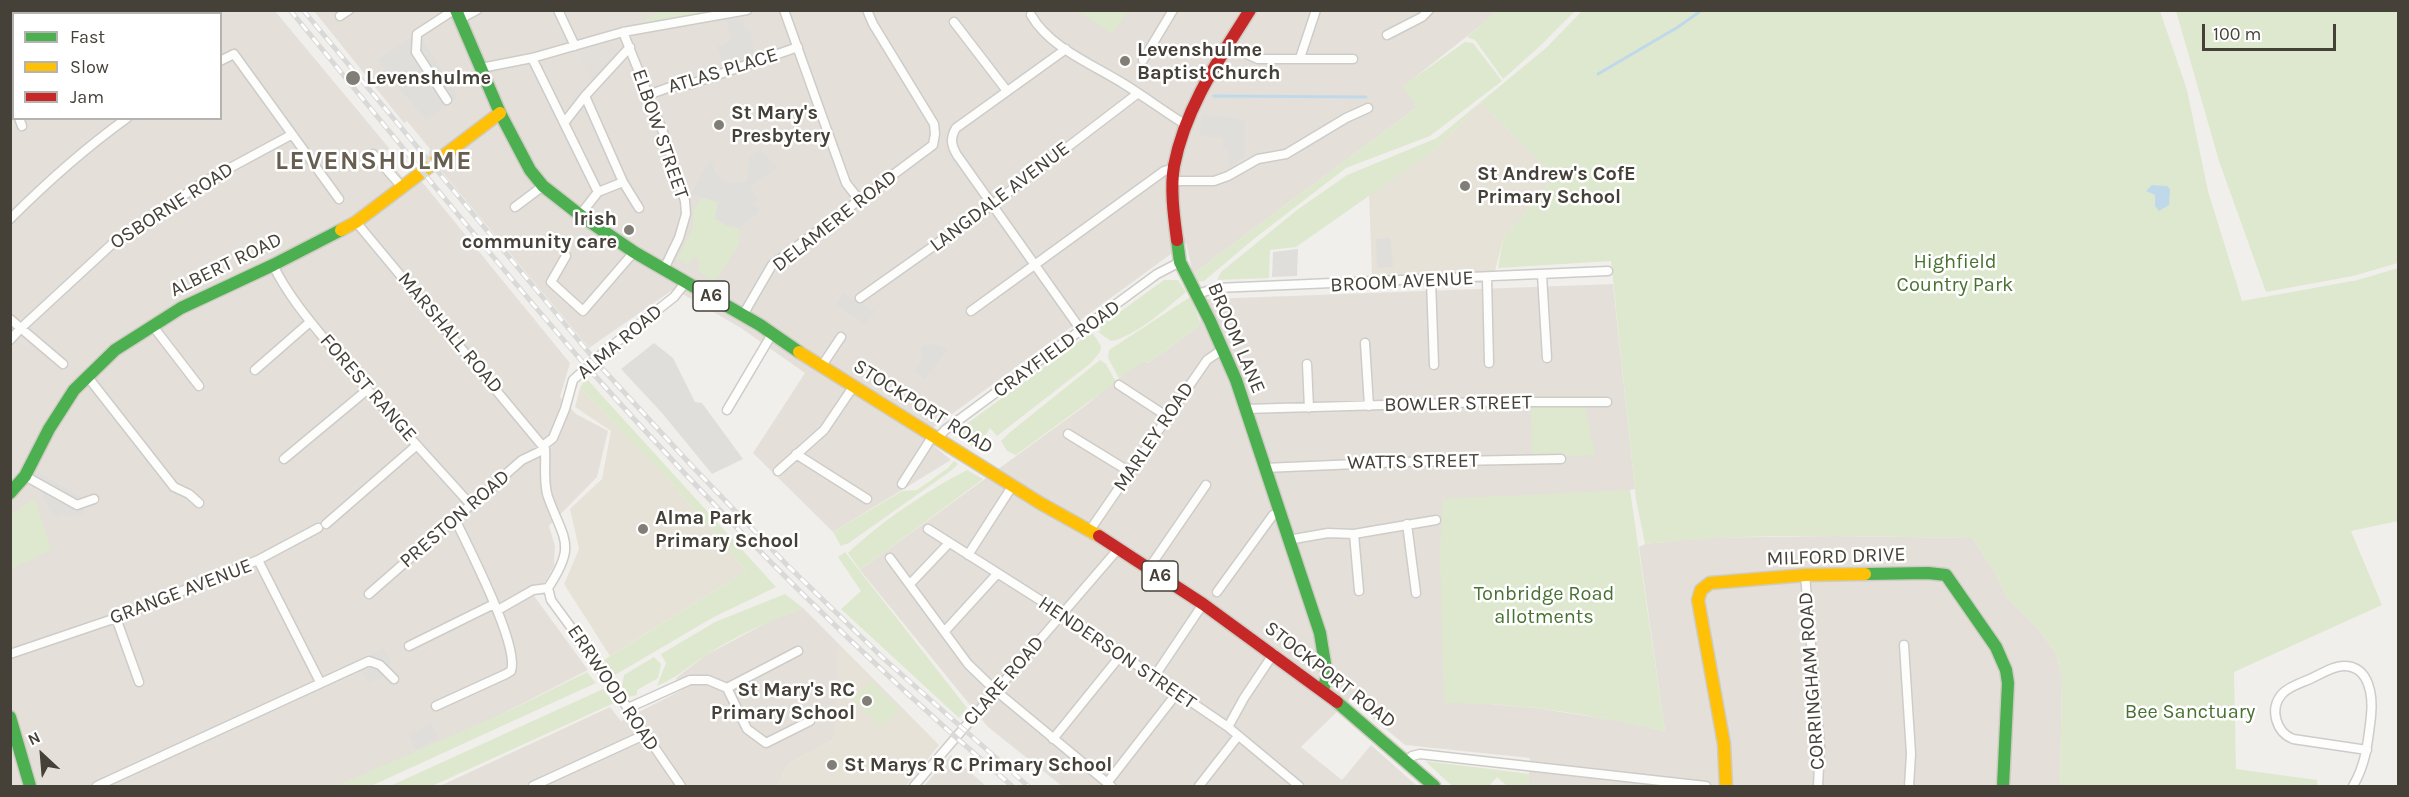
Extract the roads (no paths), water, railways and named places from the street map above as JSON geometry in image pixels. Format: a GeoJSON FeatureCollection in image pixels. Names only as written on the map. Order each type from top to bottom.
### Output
{"type":"FeatureCollection","features":[{"type":"Feature","properties":{"kind":"main road","name":"BROOM LANE"},"geometry":{"type":"LineString","coordinates":[[1250,10],[1203,86],[1186,125],[1174,168],[1173,217],[1182,267],[1223,348],[1323,644],[1327,676],[1323,690]]}},
{"type":"Feature","properties":{"kind":"main road","name":"STOCKPORT ROAD"},"geometry":{"type":"LineString","coordinates":[[457,14],[500,113],[530,170],[543,186],[634,252],[743,315],[934,438],[1119,548],[1203,604],[1323,690],[1434,786]]}},
{"type":"Feature","properties":{"kind":"main road","name":"ALBERT ROAD"},"geometry":{"type":"LineString","coordinates":[[10,493],[25,476],[61,408],[87,376],[115,350],[181,308],[273,265],[356,222],[500,113]]}},
{"type":"Feature","properties":{"kind":"main road","name":"MILFORD DRIVE"},"geometry":{"type":"LineString","coordinates":[[1726,786],[1724,744],[1698,595],[1704,586],[1710,583],[1805,575],[1937,573],[1950,578],[1996,647],[2006,670],[2008,683],[2003,786]]}},
{"type":"Feature","properties":{"kind":"main road"},"geometry":{"type":"LineString","coordinates":[[10,717],[30,786]]}},
{"type":"Feature","properties":{"kind":"street"},"geometry":{"type":"LineString","coordinates":[[340,16],[349,10]]}},
{"type":"Feature","properties":{"kind":"street"},"geometry":{"type":"LineString","coordinates":[[447,100],[416,52],[417,34],[457,14],[477,10]]}},
{"type":"Feature","properties":{"kind":"street"},"geometry":{"type":"LineString","coordinates":[[558,10],[575,46]]}},
{"type":"Feature","properties":{"kind":"street"},"geometry":{"type":"LineString","coordinates":[[481,68],[532,58],[623,32],[747,10]]}},
{"type":"Feature","properties":{"kind":"street"},"geometry":{"type":"LineString","coordinates":[[784,10],[846,183],[860,201]]}},
{"type":"Feature","properties":{"kind":"street","name":"DELAMERE ROAD"},"geometry":{"type":"LineString","coordinates":[[743,315],[772,265],[933,145],[935,134],[929,114],[873,24],[867,10]]}},
{"type":"Feature","properties":{"kind":"street"},"geometry":{"type":"LineString","coordinates":[[1143,60],[1173,10]]}},
{"type":"Feature","properties":{"kind":"street"},"geometry":{"type":"LineString","coordinates":[[1300,58],[1316,10]]}},
{"type":"Feature","properties":{"kind":"street"},"geometry":{"type":"LineString","coordinates":[[1387,35],[1397,26],[1422,17],[1429,10]]}},
{"type":"Feature","properties":{"kind":"street"},"geometry":{"type":"LineString","coordinates":[[1031,15],[1038,26],[1066,50],[1186,125]]}},
{"type":"Feature","properties":{"kind":"street"},"geometry":{"type":"LineString","coordinates":[[954,22],[1007,91]]}},
{"type":"Feature","properties":{"kind":"street","name":"ELBOW STREET"},"geometry":{"type":"LineString","coordinates":[[623,32],[665,137],[685,201],[686,214],[679,238],[664,269]]}},
{"type":"Feature","properties":{"kind":"street"},"geometry":{"type":"LineString","coordinates":[[1229,46],[1258,59],[1353,58]]}},
{"type":"Feature","properties":{"kind":"street"},"geometry":{"type":"LineString","coordinates":[[564,123],[585,96],[630,47]]}},
{"type":"Feature","properties":{"kind":"street","name":"ATLAS PLACE"},"geometry":{"type":"LineString","coordinates":[[648,94],[673,86],[691,84],[798,47]]}},
{"type":"Feature","properties":{"kind":"street"},"geometry":{"type":"LineString","coordinates":[[1066,50],[956,128],[951,136],[957,155],[1081,330]]}},
{"type":"Feature","properties":{"kind":"street"},"geometry":{"type":"LineString","coordinates":[[222,60],[234,54],[339,199]]}},
{"type":"Feature","properties":{"kind":"street"},"geometry":{"type":"LineString","coordinates":[[532,58],[598,192]]}},
{"type":"Feature","properties":{"kind":"street","name":"LANGDALE AVENUE"},"geometry":{"type":"LineString","coordinates":[[860,298],[993,204],[1137,94]]}},
{"type":"Feature","properties":{"kind":"street"},"geometry":{"type":"LineString","coordinates":[[585,96],[623,182],[639,208]]}},
{"type":"Feature","properties":{"kind":"street"},"geometry":{"type":"LineString","coordinates":[[1173,181],[1205,182],[1221,179],[1258,159],[1286,154],[1346,118],[1368,108]]}},
{"type":"Feature","properties":{"kind":"street"},"geometry":{"type":"LineString","coordinates":[[1339,110],[1346,118]]}},
{"type":"Feature","properties":{"kind":"street"},"geometry":{"type":"LineString","coordinates":[[10,219],[51,178],[124,120]]}},
{"type":"Feature","properties":{"kind":"street","name":"OSBORNE ROAD"},"geometry":{"type":"LineString","coordinates":[[10,340],[111,245],[130,231],[202,183],[291,135]]}},
{"type":"Feature","properties":{"kind":"street"},"geometry":{"type":"LineString","coordinates":[[373,154],[403,188]]}},
{"type":"Feature","properties":{"kind":"street"},"geometry":{"type":"LineString","coordinates":[[971,311],[1164,171],[1174,168]]}},
{"type":"Feature","properties":{"kind":"street"},"geometry":{"type":"LineString","coordinates":[[580,215],[598,192],[623,182]]}},
{"type":"Feature","properties":{"kind":"street"},"geometry":{"type":"LineString","coordinates":[[515,207],[543,186]]}},
{"type":"Feature","properties":{"kind":"street","name":"MARSHALL ROAD"},"geometry":{"type":"LineString","coordinates":[[356,222],[544,447]]}},
{"type":"Feature","properties":{"kind":"street"},"geometry":{"type":"LineString","coordinates":[[566,256],[551,282],[583,310],[634,252]]}},
{"type":"Feature","properties":{"kind":"street","name":"FOREST RANGE"},"geometry":{"type":"LineString","coordinates":[[273,265],[283,286],[310,322],[367,390],[471,505]]}},
{"type":"Feature","properties":{"kind":"street","name":"CRAYFIELD ROAD"},"geometry":{"type":"LineString","coordinates":[[903,484],[934,438],[1157,274],[1182,267]]}},
{"type":"Feature","properties":{"kind":"street","name":"BROOM AVENUE"},"geometry":{"type":"LineString","coordinates":[[1198,297],[1210,289],[1608,272]]}},
{"type":"Feature","properties":{"kind":"street"},"geometry":{"type":"LineString","coordinates":[[1542,275],[1547,358]]}},
{"type":"Feature","properties":{"kind":"street"},"geometry":{"type":"LineString","coordinates":[[1488,278],[1489,363]]}},
{"type":"Feature","properties":{"kind":"street"},"geometry":{"type":"LineString","coordinates":[[1431,280],[1434,365]]}},
{"type":"Feature","properties":{"kind":"street","name":"ALMA ROAD"},"geometry":{"type":"LineString","coordinates":[[544,447],[554,438],[573,380],[604,352],[674,297],[686,282]]}},
{"type":"Feature","properties":{"kind":"street"},"geometry":{"type":"LineString","coordinates":[[10,319],[63,364]]}},
{"type":"Feature","properties":{"kind":"street"},"geometry":{"type":"LineString","coordinates":[[255,370],[310,322]]}},
{"type":"Feature","properties":{"kind":"street"},"geometry":{"type":"LineString","coordinates":[[152,325],[199,386]]}},
{"type":"Feature","properties":{"kind":"street"},"geometry":{"type":"LineString","coordinates":[[727,410],[772,334]]}},
{"type":"Feature","properties":{"kind":"street"},"geometry":{"type":"LineString","coordinates":[[821,367],[841,337]]}},
{"type":"Feature","properties":{"kind":"street"},"geometry":{"type":"LineString","coordinates":[[1365,343],[1369,406]]}},
{"type":"Feature","properties":{"kind":"street","name":"MARLEY ROAD"},"geometry":{"type":"LineString","coordinates":[[1090,530],[1207,360],[1223,348]]}},
{"type":"Feature","properties":{"kind":"street"},"geometry":{"type":"LineString","coordinates":[[1306,364],[1309,408]]}},
{"type":"Feature","properties":{"kind":"street"},"geometry":{"type":"LineString","coordinates":[[87,376],[174,487],[189,494],[199,504]]}},
{"type":"Feature","properties":{"kind":"street"},"geometry":{"type":"LineString","coordinates":[[1119,385],[1168,417]]}},
{"type":"Feature","properties":{"kind":"street"},"geometry":{"type":"LineString","coordinates":[[778,471],[824,430],[853,387]]}},
{"type":"Feature","properties":{"kind":"street"},"geometry":{"type":"LineString","coordinates":[[284,459],[367,390]]}},
{"type":"Feature","properties":{"kind":"street","name":"BOWLER STREET"},"geometry":{"type":"LineString","coordinates":[[1245,409],[1487,402],[1607,402]]}},
{"type":"Feature","properties":{"kind":"street"},"geometry":{"type":"LineString","coordinates":[[1068,434],[1130,472]]}},
{"type":"Feature","properties":{"kind":"street"},"geometry":{"type":"LineString","coordinates":[[258,560],[322,526],[417,445]]}},
{"type":"Feature","properties":{"kind":"street"},"geometry":{"type":"LineString","coordinates":[[409,646],[533,590],[548,588],[558,575],[566,549],[560,521],[547,494],[544,447]]}},
{"type":"Feature","properties":{"kind":"street","name":"PRESTON ROAD"},"geometry":{"type":"LineString","coordinates":[[369,594],[525,458],[544,447]]}},
{"type":"Feature","properties":{"kind":"street"},"geometry":{"type":"LineString","coordinates":[[796,454],[867,499]]}},
{"type":"Feature","properties":{"kind":"street","name":"WATTS STREET"},"geometry":{"type":"LineString","coordinates":[[1264,468],[1561,459]]}},
{"type":"Feature","properties":{"kind":"street"},"geometry":{"type":"LineString","coordinates":[[25,476],[77,505],[94,499]]}},
{"type":"Feature","properties":{"kind":"street"},"geometry":{"type":"LineString","coordinates":[[968,555],[1013,485]]}},
{"type":"Feature","properties":{"kind":"street"},"geometry":{"type":"LineString","coordinates":[[1149,568],[1206,485]]}},
{"type":"Feature","properties":{"kind":"street"},"geometry":{"type":"LineString","coordinates":[[1217,592],[1274,515],[1279,513]]}},
{"type":"Feature","properties":{"kind":"street"},"geometry":{"type":"LineString","coordinates":[[436,706],[511,671],[513,661],[496,607],[455,519]]}},
{"type":"Feature","properties":{"kind":"street"},"geometry":{"type":"LineString","coordinates":[[1288,540],[1328,533],[1354,534],[1436,520]]}},
{"type":"Feature","properties":{"kind":"street"},"geometry":{"type":"LineString","coordinates":[[1407,524],[1416,593]]}},
{"type":"Feature","properties":{"kind":"street","name":"HENDERSON STREET"},"geometry":{"type":"LineString","coordinates":[[928,529],[1062,614],[1228,727],[1299,786]]}},
{"type":"Feature","properties":{"kind":"street"},"geometry":{"type":"LineString","coordinates":[[1354,534],[1359,591]]}},
{"type":"Feature","properties":{"kind":"street"},"geometry":{"type":"LineString","coordinates":[[910,584],[949,543]]}},
{"type":"Feature","properties":{"kind":"street","name":"CLARE ROAD"},"geometry":{"type":"LineString","coordinates":[[918,785],[995,690],[1119,548]]}},
{"type":"Feature","properties":{"kind":"street"},"geometry":{"type":"LineString","coordinates":[[890,558],[968,664],[995,690],[1109,785],[1178,693]]}},
{"type":"Feature","properties":{"kind":"street","name":"GRANGE AVENUE"},"geometry":{"type":"LineString","coordinates":[[10,654],[116,618],[258,560],[320,682]]}},
{"type":"Feature","properties":{"kind":"street"},"geometry":{"type":"LineString","coordinates":[[945,631],[997,574]]}},
{"type":"Feature","properties":{"kind":"street","name":"CORRINGHAM ROAD"},"geometry":{"type":"LineString","coordinates":[[1805,575],[1820,747],[1818,786]]}},
{"type":"Feature","properties":{"kind":"street","name":"ERRWOOD ROAD"},"geometry":{"type":"LineString","coordinates":[[548,588],[551,600],[681,786]]}},
{"type":"Feature","properties":{"kind":"street"},"geometry":{"type":"LineString","coordinates":[[1154,677],[1203,604]]}},
{"type":"Feature","properties":{"kind":"street"},"geometry":{"type":"LineString","coordinates":[[116,618],[140,682]]}},
{"type":"Feature","properties":{"kind":"street"},"geometry":{"type":"LineString","coordinates":[[1904,645],[1911,754],[1909,786]]}},
{"type":"Feature","properties":{"kind":"street"},"geometry":{"type":"LineString","coordinates":[[727,688],[798,651]]}},
{"type":"Feature","properties":{"kind":"street"},"geometry":{"type":"LineString","coordinates":[[1228,727],[1274,653]]}},
{"type":"Feature","properties":{"kind":"street"},"geometry":{"type":"LineString","coordinates":[[1053,739],[1121,656]]}},
{"type":"Feature","properties":{"kind":"street"},"geometry":{"type":"LineString","coordinates":[[97,786],[369,661],[380,665],[394,679]]}},
{"type":"Feature","properties":{"kind":"street"},"geometry":{"type":"LineString","coordinates":[[2353,786],[2361,773],[2367,750],[2372,708],[2370,688],[2362,673],[2351,667],[2335,667],[2290,688],[2278,699],[2276,722],[2278,728],[2286,736],[2367,750]]}},
{"type":"Feature","properties":{"kind":"street"},"geometry":{"type":"LineString","coordinates":[[628,708],[690,680],[708,680],[727,688],[747,729],[766,742],[810,721]]}},
{"type":"Feature","properties":{"kind":"street"},"geometry":{"type":"LineString","coordinates":[[533,786],[644,735]]}},
{"type":"Feature","properties":{"kind":"street"},"geometry":{"type":"LineString","coordinates":[[1199,786],[1238,736]]}},
{"type":"Feature","properties":{"kind":"street"},"geometry":{"type":"LineString","coordinates":[[1406,761],[1420,754],[1706,786]]}},
{"type":"Feature","properties":{"kind":"water"},"geometry":{"type":"Polygon","coordinates":[[[2152,185],[2167,186],[2170,189],[2169,205],[2159,211],[2155,206],[2155,195],[2146,191],[2152,185]]]}},
{"type":"Feature","properties":{"kind":"waterway"},"geometry":{"type":"LineString","coordinates":[[1598,74],[1678,27],[1702,10]]}},
{"type":"Feature","properties":{"kind":"waterway"},"geometry":{"type":"LineString","coordinates":[[1214,96],[1366,97]]}},
{"type":"Feature","properties":{"kind":"railway"},"geometry":{"type":"LineString","coordinates":[[290,10],[543,316],[631,416],[735,526],[843,633],[1012,786]]}},
{"type":"Feature","properties":{"kind":"railway"},"geometry":{"type":"LineString","coordinates":[[303,10],[600,366],[691,465],[787,565],[883,658],[1028,786]]}},
{"type":"Feature","properties":{"kind":"place","name":"Levenshulme Baptist Church"},"geometry":{"type":"Point","coordinates":[1125,61]}},
{"type":"Feature","properties":{"kind":"place","name":"Levenshulme"},"geometry":{"type":"Point","coordinates":[353,78]}},
{"type":"Feature","properties":{"kind":"place","name":"St Mary's Presbytery"},"geometry":{"type":"Point","coordinates":[719,125]}},
{"type":"Feature","properties":{"kind":"place","name":"St Andrew's CofE Primary School"},"geometry":{"type":"Point","coordinates":[1465,186]}},
{"type":"Feature","properties":{"kind":"place","name":"Irish community care"},"geometry":{"type":"Point","coordinates":[629,230]}},
{"type":"Feature","properties":{"kind":"place","name":"Alma Park Primary School"},"geometry":{"type":"Point","coordinates":[643,529]}},
{"type":"Feature","properties":{"kind":"place","name":"St Mary's RC Primary School"},"geometry":{"type":"Point","coordinates":[867,701]}},
{"type":"Feature","properties":{"kind":"place","name":"St Marys R C Primary School"},"geometry":{"type":"Point","coordinates":[832,765]}},
{"type":"Feature","properties":{"kind":"district","name":"LEVENSHULME"},"geometry":{"type":"Point","coordinates":[374,162]}},
{"type":"Feature","properties":{"kind":"park label","name":"Highfield Country Park"},"geometry":{"type":"Point","coordinates":[1955,274]}},
{"type":"Feature","properties":{"kind":"park label","name":"Tonbridge Road allotments"},"geometry":{"type":"Point","coordinates":[1544,606]}},
{"type":"Feature","properties":{"kind":"park label","name":"Bee Sanctuary"},"geometry":{"type":"Point","coordinates":[2190,712]}}]}
